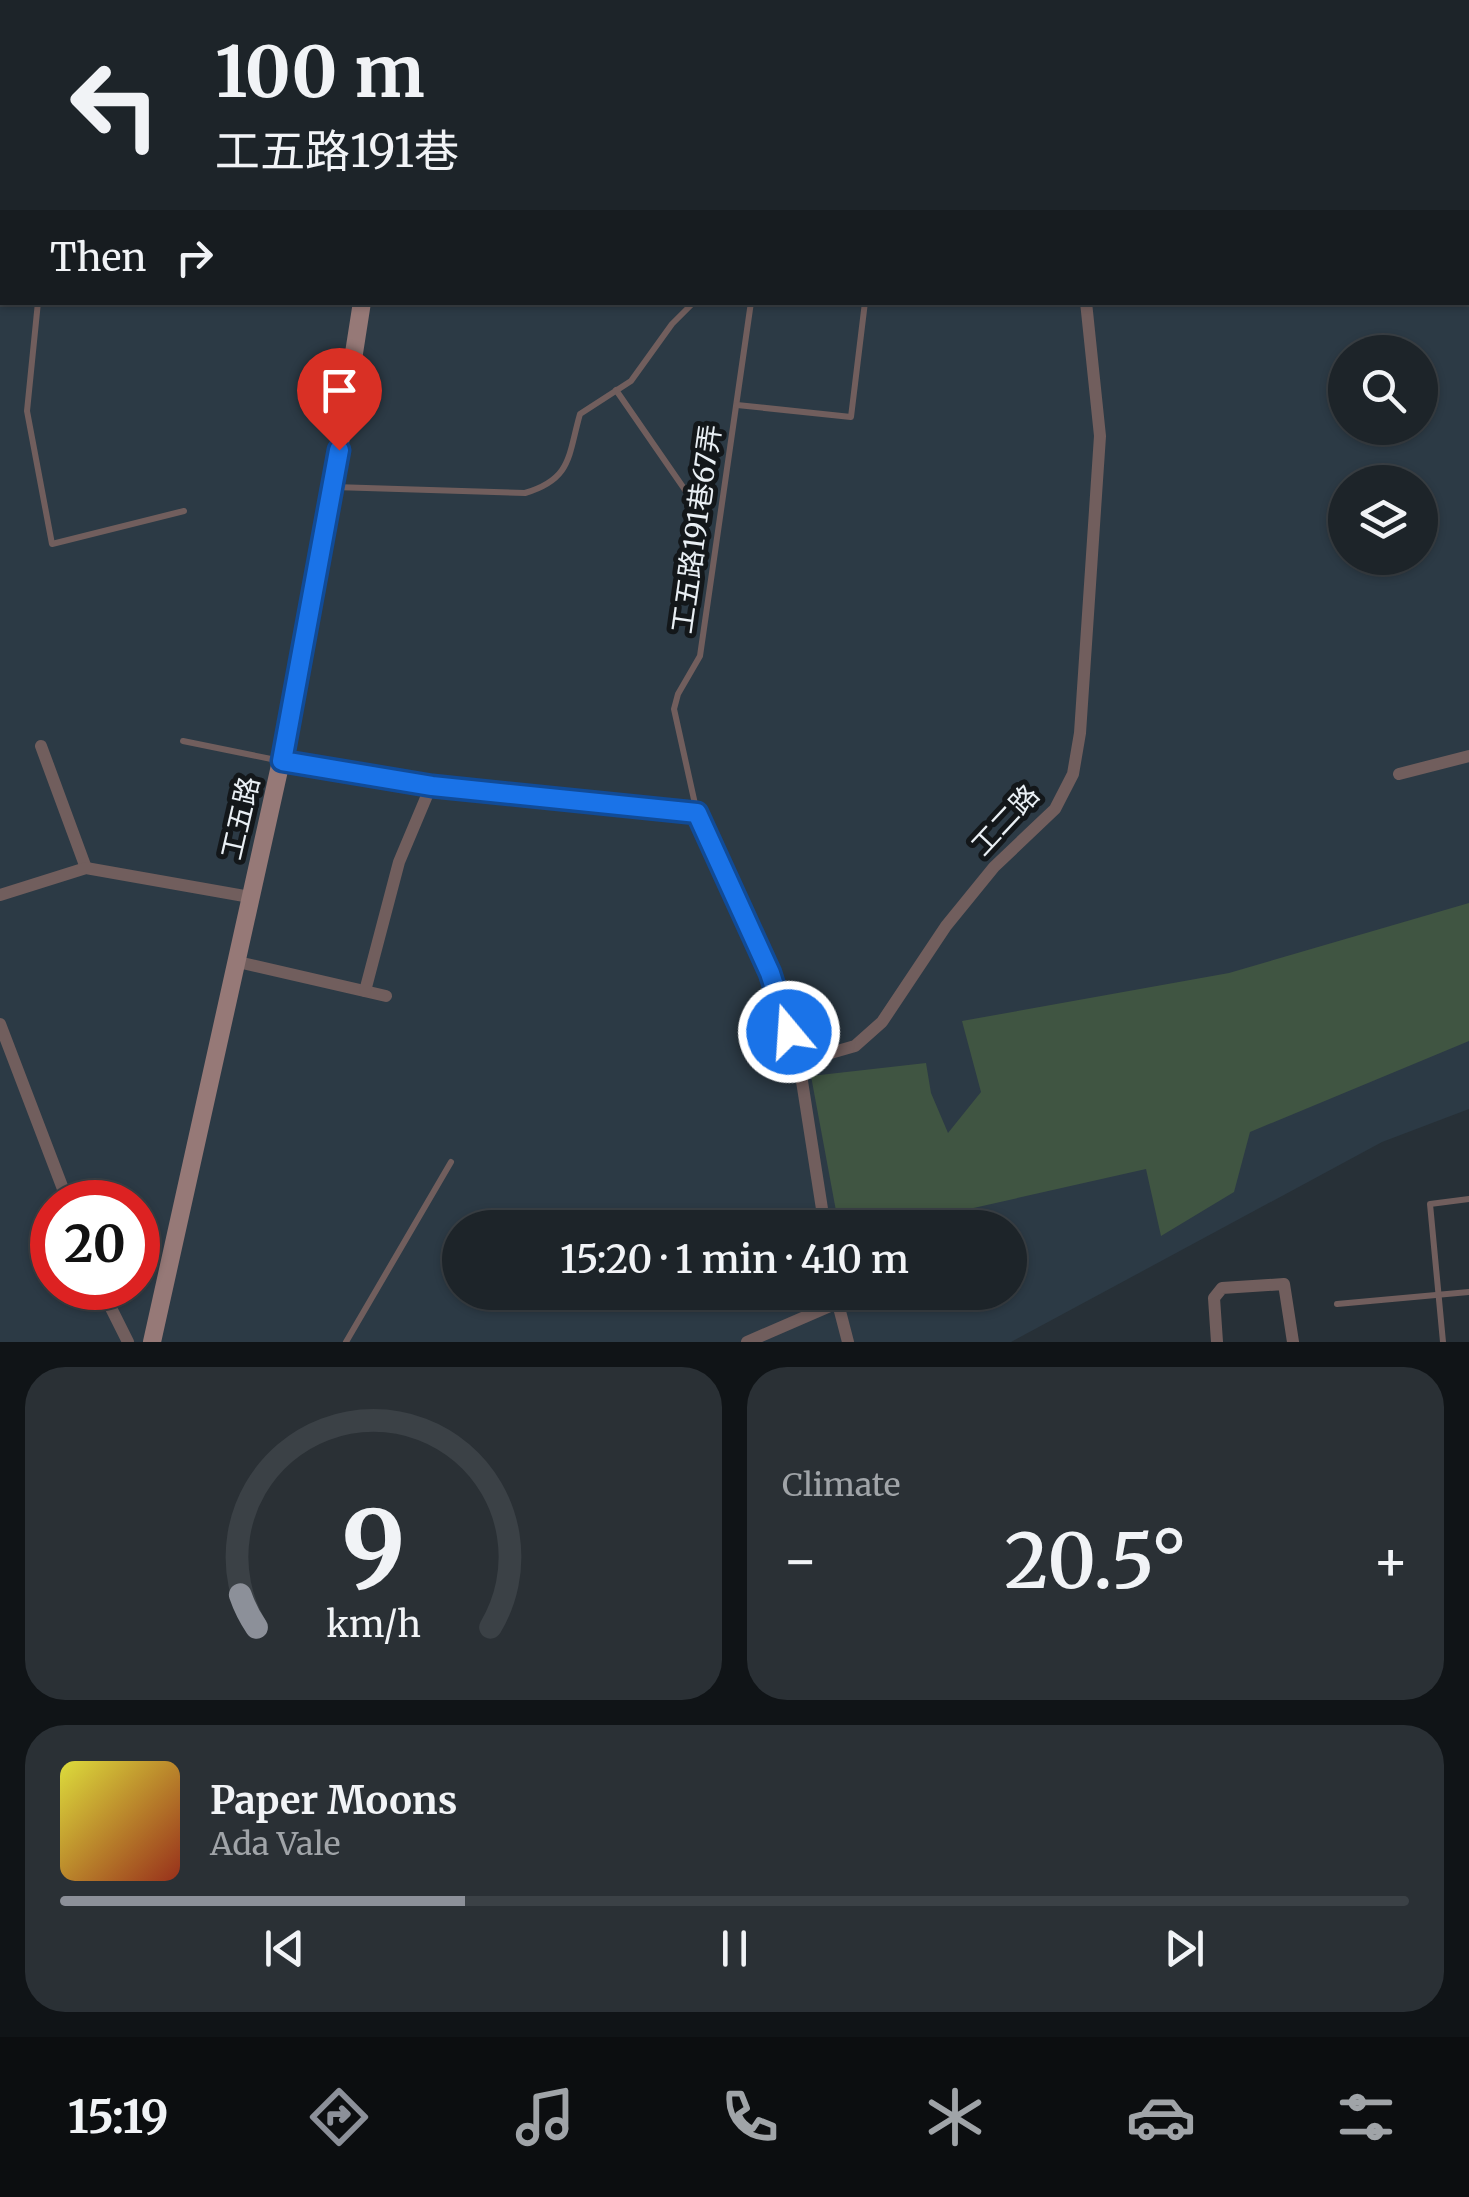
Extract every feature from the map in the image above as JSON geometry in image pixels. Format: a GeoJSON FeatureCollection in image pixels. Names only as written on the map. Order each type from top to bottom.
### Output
{"type":"FeatureCollection","features":[{"type":"Feature","properties":{"kind":"street","name":"工五路"},"geometry":{"type":"LineString","coordinates":[[152,1342],[282,761],[333,487],[362,305]]}},
{"type":"Feature","properties":{"kind":"street","name":"工二路"},"geometry":{"type":"LineString","coordinates":[[799,1062],[855,1046],[882,1022],[946,926],[994,868],[1055,809],[1073,774],[1080,733],[1100,436],[1086,305]]}},
{"type":"Feature","properties":{"kind":"street"},"geometry":{"type":"LineString","coordinates":[[41,746],[86,868]]}},
{"type":"Feature","properties":{"kind":"street"},"geometry":{"type":"LineString","coordinates":[[1400,774],[1469,756]]}},
{"type":"Feature","properties":{"kind":"street"},"geometry":{"type":"LineString","coordinates":[[365,991],[399,862],[432,786]]}},
{"type":"Feature","properties":{"kind":"street"},"geometry":{"type":"LineString","coordinates":[[0,895],[86,868],[250,896]]}},
{"type":"Feature","properties":{"kind":"street"},"geometry":{"type":"LineString","coordinates":[[238,962],[386,996]]}},
{"type":"Feature","properties":{"kind":"street"},"geometry":{"type":"LineString","coordinates":[[0,1024],[60,1180]]}},
{"type":"Feature","properties":{"kind":"street"},"geometry":{"type":"LineString","coordinates":[[799,1062],[822,1210]]}},
{"type":"Feature","properties":{"kind":"street"},"geometry":{"type":"LineString","coordinates":[[1217,1342],[1214,1298],[1222,1288],[1284,1284],[1293,1342]]}},
{"type":"Feature","properties":{"kind":"street"},"geometry":{"type":"LineString","coordinates":[[112,1310],[128,1342]]}},
{"type":"Feature","properties":{"kind":"street"},"geometry":{"type":"LineString","coordinates":[[746,1342],[811,1310]]}},
{"type":"Feature","properties":{"kind":"street"},"geometry":{"type":"LineString","coordinates":[[839,1310],[848,1342]]}},
{"type":"Feature","properties":{"kind":"lane"},"geometry":{"type":"LineString","coordinates":[[38,305],[27,411],[52,544],[184,511]]}},
{"type":"Feature","properties":{"kind":"lane"},"geometry":{"type":"LineString","coordinates":[[333,487],[525,493],[545,487],[562,474],[580,414],[631,381],[672,324],[691,305]]}},
{"type":"Feature","properties":{"kind":"lane","name":"工五路191巷67弄"},"geometry":{"type":"LineString","coordinates":[[751,305],[700,656],[678,694],[674,709],[697,813],[770,973],[799,1062]]}},
{"type":"Feature","properties":{"kind":"lane"},"geometry":{"type":"LineString","coordinates":[[737,405],[851,417],[865,305]]}},
{"type":"Feature","properties":{"kind":"lane"},"geometry":{"type":"LineString","coordinates":[[616,390],[703,516]]}},
{"type":"Feature","properties":{"kind":"lane"},"geometry":{"type":"LineString","coordinates":[[183,740],[432,786],[697,813]]}},
{"type":"Feature","properties":{"kind":"lane"},"geometry":{"type":"LineString","coordinates":[[346,1342],[451,1162]]}},
{"type":"Feature","properties":{"kind":"lane"},"geometry":{"type":"LineString","coordinates":[[1443,1342],[1430,1204],[1469,1200]]}},
{"type":"Feature","properties":{"kind":"lane"},"geometry":{"type":"LineString","coordinates":[[1337,1304],[1469,1292]]}},
{"type":"Feature","properties":{"kind":"shaded area"},"geometry":{"type":"Polygon","coordinates":[[[0,305],[1469,305],[1469,1109],[1382,1142],[1011,1342],[0,1342],[0,305]]]}},
{"type":"Feature","properties":{"kind":"green space"},"geometry":{"type":"Polygon","coordinates":[[[1469,903],[1469,1041],[1250,1132],[1234,1192],[1161,1236],[1146,1169],[964,1210],[836,1210],[811,1076],[926,1063],[931,1093],[948,1133],[981,1092],[962,1021],[1229,973],[1469,903]]]}},
{"type":"Feature","properties":{"kind":"route"},"geometry":{"type":"LineString","coordinates":[[339,450],[282,761],[432,786],[697,813],[770,973],[789,1032]]}}]}
